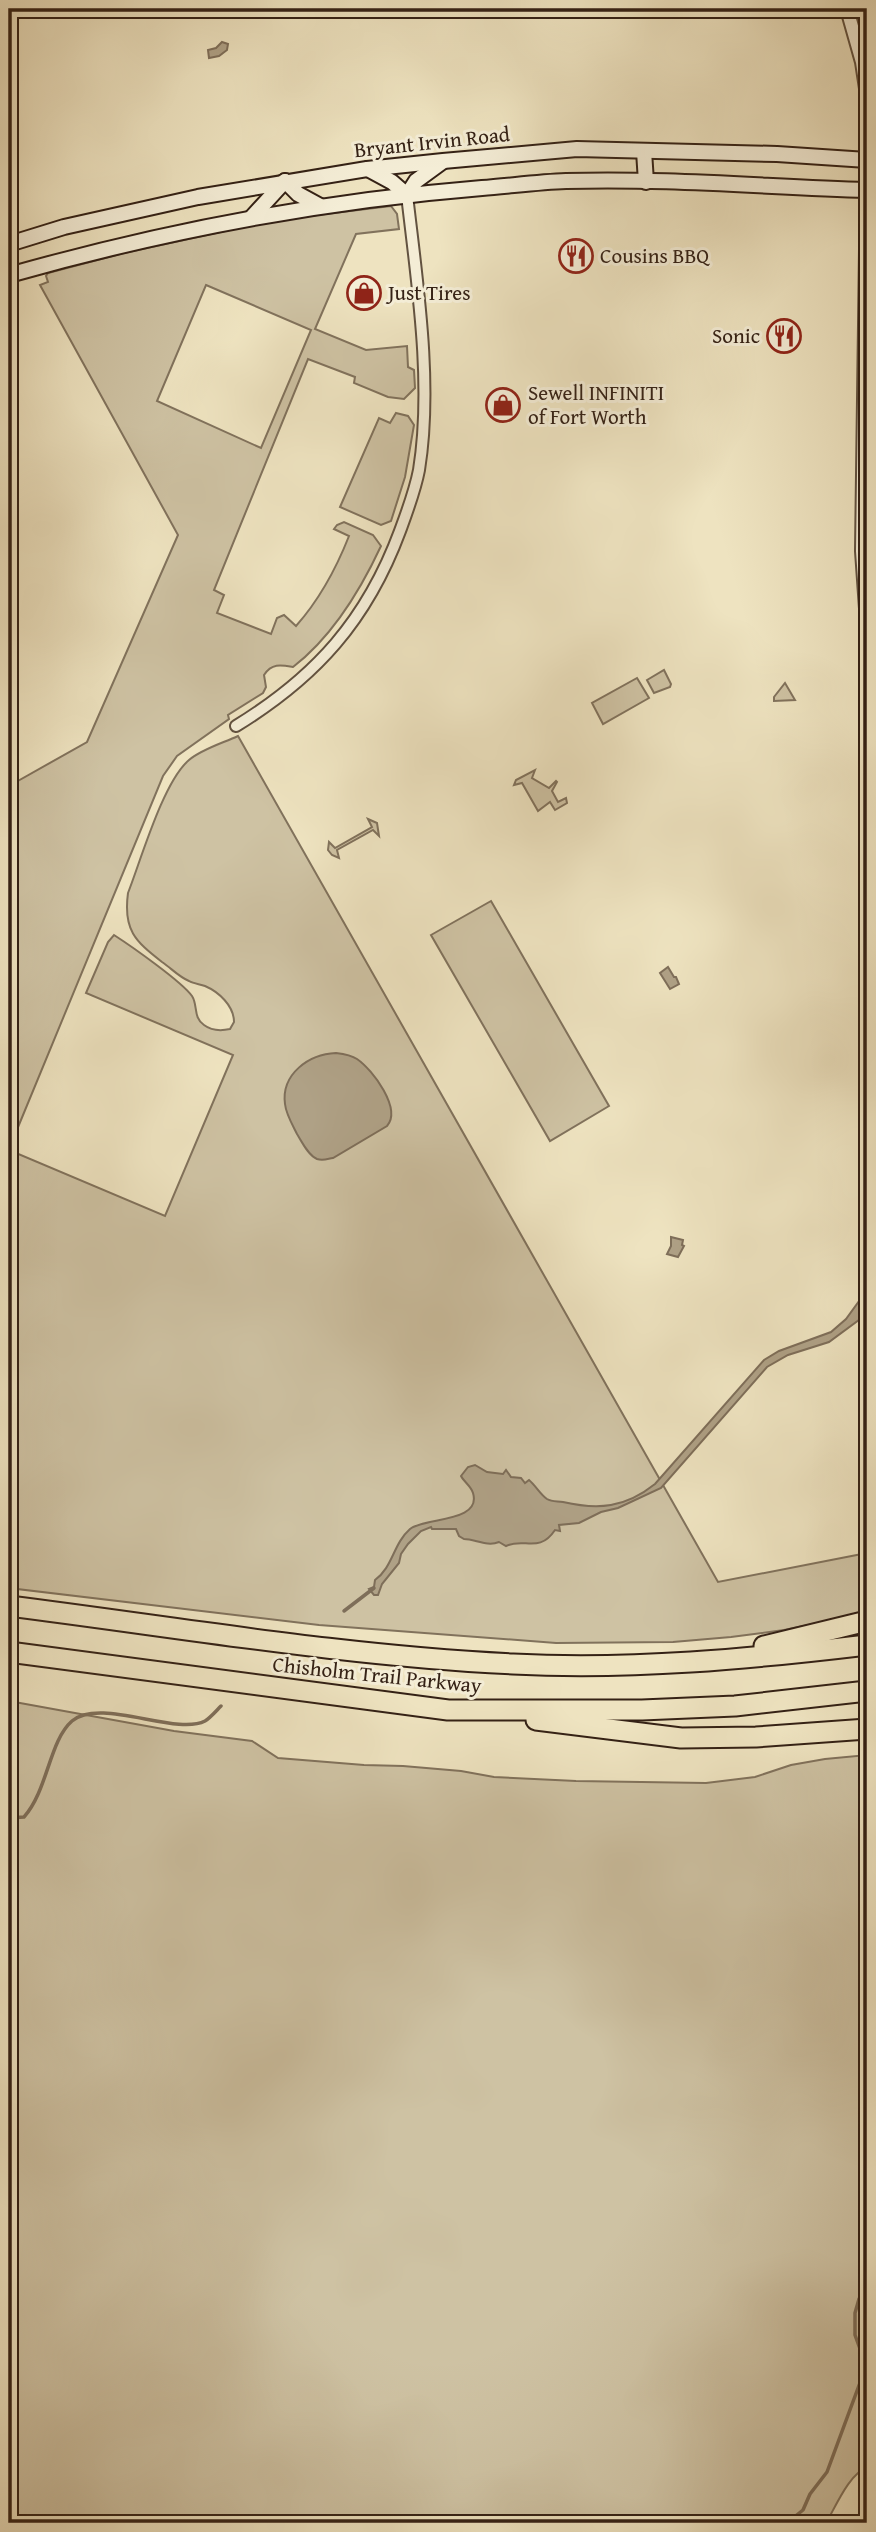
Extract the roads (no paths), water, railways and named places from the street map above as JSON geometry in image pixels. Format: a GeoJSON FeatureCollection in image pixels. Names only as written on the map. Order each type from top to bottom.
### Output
{"type":"FeatureCollection","features":[{"type":"Feature","properties":{"kind":"highway","name":"Chisholm Trail Parkway"},"geometry":{"type":"LineString","coordinates":[[9,1606],[455,1661],[560,1665],[698,1662],[867,1645]]}},
{"type":"Feature","properties":{"kind":"highway"},"geometry":{"type":"LineString","coordinates":[[698,1662],[867,1621]]}},
{"type":"Feature","properties":{"kind":"highway","name":"Chisholm Trail Parkway"},"geometry":{"type":"LineString","coordinates":[[9,1652],[448,1710],[642,1710],[735,1706],[867,1691]]}},
{"type":"Feature","properties":{"kind":"highway"},"geometry":{"type":"LineString","coordinates":[[448,1710],[681,1738],[756,1737],[867,1729]]}},
{"type":"Feature","properties":{"kind":"main road","name":"Bryant Irvin Road"},"geometry":{"type":"LineString","coordinates":[[9,244],[64,227],[145,208],[285,181],[443,161],[577,149],[777,154],[867,160]]}},
{"type":"Feature","properties":{"kind":"main road"},"geometry":{"type":"LineString","coordinates":[[644,150],[646,182]]}},
{"type":"Feature","properties":{"kind":"main road"},"geometry":{"type":"LineString","coordinates":[[407,195],[416,181],[443,161]]}},
{"type":"Feature","properties":{"kind":"main road"},"geometry":{"type":"LineString","coordinates":[[367,169],[392,182],[407,195]]}},
{"type":"Feature","properties":{"kind":"main road"},"geometry":{"type":"LineString","coordinates":[[252,217],[285,181],[298,194],[320,206]]}},
{"type":"Feature","properties":{"kind":"main road"},"geometry":{"type":"LineString","coordinates":[[9,275],[188,229],[320,206],[407,195],[565,181],[715,182],[867,190]]}},
{"type":"Feature","properties":{"kind":"street"},"geometry":{"type":"LineString","coordinates":[[846,9],[862,62],[867,94]]}},
{"type":"Feature","properties":{"kind":"street"},"geometry":{"type":"LineString","coordinates":[[867,174],[866,452],[862,551],[867,623]]}},
{"type":"Feature","properties":{"kind":"street"},"geometry":{"type":"LineString","coordinates":[[236,726],[270,705],[300,681],[349,627],[374,591],[407,511],[419,471],[424,409],[423,364],[407,195]]}},
{"type":"Feature","properties":{"kind":"waterway"},"geometry":{"type":"LineString","coordinates":[[344,1611],[374,1588]]}},
{"type":"Feature","properties":{"kind":"waterway"},"geometry":{"type":"LineString","coordinates":[[9,1818],[24,1817],[32,1806],[58,1741],[72,1721],[85,1715],[101,1713],[192,1724],[205,1721],[221,1706]]}},
{"type":"Feature","properties":{"kind":"waterway"},"geometry":{"type":"LineString","coordinates":[[787,2523],[803,2510],[810,2494],[827,2472],[861,2380],[863,2357],[855,2335],[855,2313],[867,2286]]}},
{"type":"Feature","properties":{"kind":"place","name":"Cousins BBQ"},"geometry":{"type":"Point","coordinates":[576,256]}},
{"type":"Feature","properties":{"kind":"place","name":"Just Tires"},"geometry":{"type":"Point","coordinates":[364,293]}},
{"type":"Feature","properties":{"kind":"place","name":"Sonic"},"geometry":{"type":"Point","coordinates":[784,336]}},
{"type":"Feature","properties":{"kind":"place","name":"Sewell INFINITI of Fort Worth"},"geometry":{"type":"Point","coordinates":[503,405]}}]}
